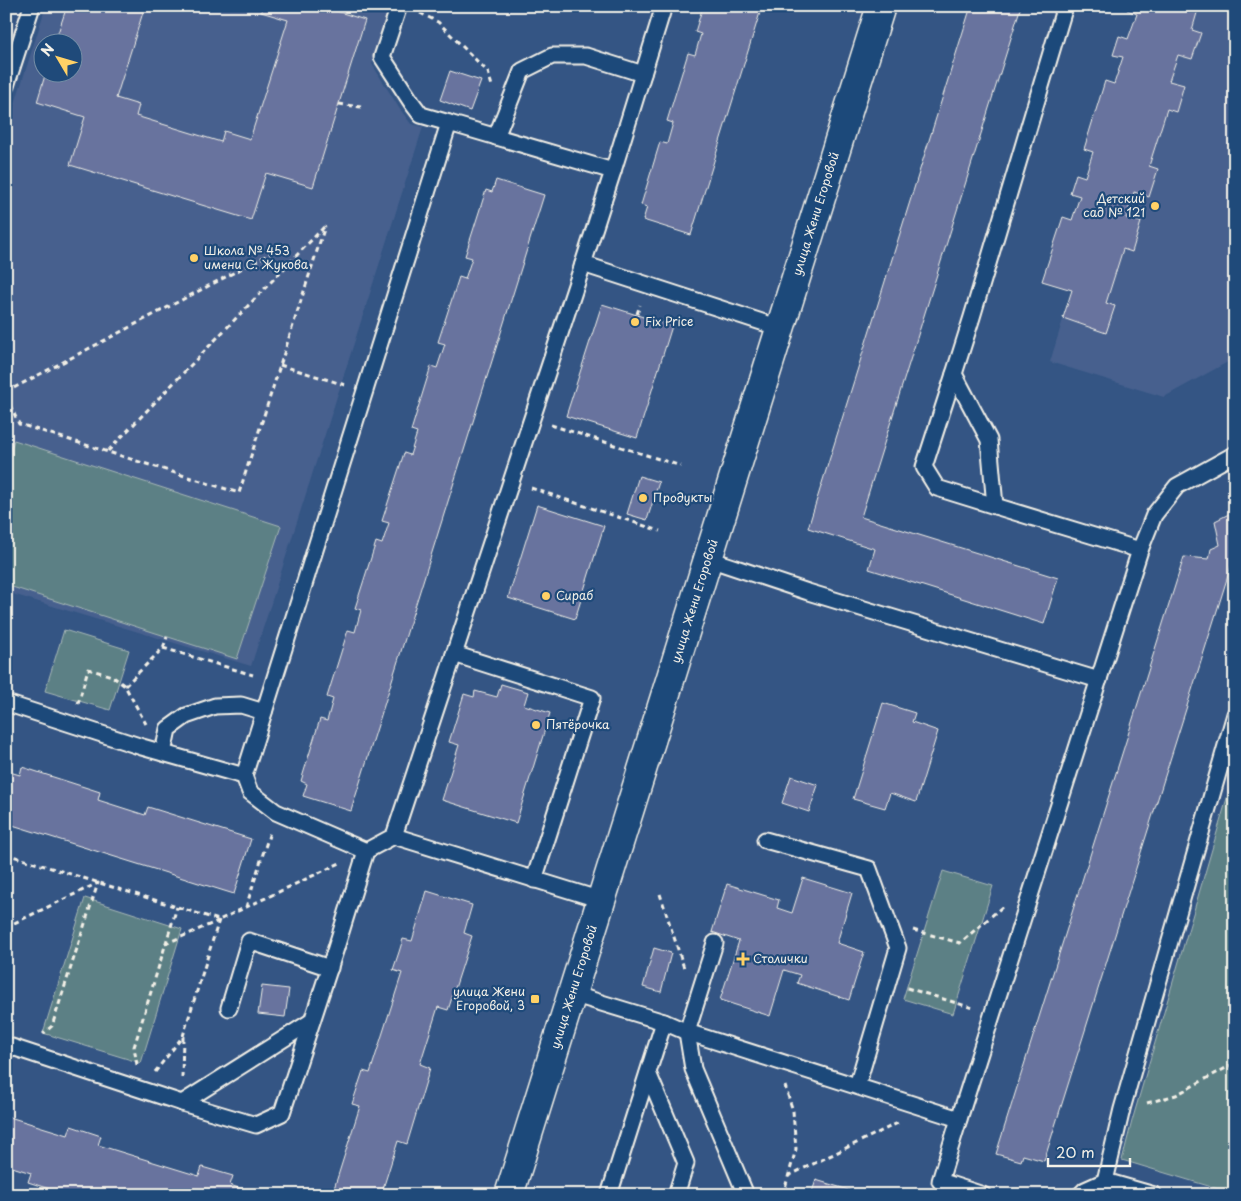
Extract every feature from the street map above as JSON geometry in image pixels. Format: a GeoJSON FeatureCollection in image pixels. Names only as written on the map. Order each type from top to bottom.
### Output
{"type":"FeatureCollection","features":[{"type":"Feature","properties":{"kind":"street","name":"улица Жени Егоровой"},"geometry":{"type":"LineString","coordinates":[[509,1195],[881,6]]}},
{"type":"Feature","properties":{"kind":"lane"},"geometry":{"type":"LineString","coordinates":[[6,86],[32,6]]}},
{"type":"Feature","properties":{"kind":"lane"},"geometry":{"type":"LineString","coordinates":[[399,6],[382,58],[421,115],[613,171]]}},
{"type":"Feature","properties":{"kind":"lane"},"geometry":{"type":"LineString","coordinates":[[6,1045],[182,1104],[256,1125],[282,1113],[366,851],[394,836],[583,264],[664,6]]}},
{"type":"Feature","properties":{"kind":"lane"},"geometry":{"type":"LineString","coordinates":[[1065,6],[972,318],[924,467],[937,488],[1140,550]]}},
{"type":"Feature","properties":{"kind":"lane"},"geometry":{"type":"LineString","coordinates":[[496,137],[522,71],[552,56],[586,56],[643,74]]}},
{"type":"Feature","properties":{"kind":"lane"},"geometry":{"type":"LineString","coordinates":[[366,851],[276,812],[250,792],[244,776],[448,123]]}},
{"type":"Feature","properties":{"kind":"lane"},"geometry":{"type":"LineString","coordinates":[[583,264],[780,328]]}},
{"type":"Feature","properties":{"kind":"lane"},"geometry":{"type":"LineString","coordinates":[[954,374],[989,440],[995,506]]}},
{"type":"Feature","properties":{"kind":"lane"},"geometry":{"type":"LineString","coordinates":[[980,1194],[940,1181],[1140,550],[1154,515],[1177,486],[1235,454]]}},
{"type":"Feature","properties":{"kind":"lane"},"geometry":{"type":"LineString","coordinates":[[708,559],[808,592],[1099,680]]}},
{"type":"Feature","properties":{"kind":"lane"},"geometry":{"type":"LineString","coordinates":[[454,654],[592,698],[534,880]]}},
{"type":"Feature","properties":{"kind":"lane"},"geometry":{"type":"LineString","coordinates":[[6,703],[163,753],[244,776]]}},
{"type":"Feature","properties":{"kind":"lane"},"geometry":{"type":"LineString","coordinates":[[163,753],[168,730],[186,716],[215,706],[242,705],[264,712]]}},
{"type":"Feature","properties":{"kind":"lane"},"geometry":{"type":"LineString","coordinates":[[1105,1181],[1122,1109],[1235,714]]}},
{"type":"Feature","properties":{"kind":"lane"},"geometry":{"type":"LineString","coordinates":[[394,836],[601,900]]}},
{"type":"Feature","properties":{"kind":"lane"},"geometry":{"type":"LineString","coordinates":[[765,840],[870,869],[898,948],[857,1086]]}},
{"type":"Feature","properties":{"kind":"lane"},"geometry":{"type":"LineString","coordinates":[[229,1008],[249,941],[330,968]]}},
{"type":"Feature","properties":{"kind":"lane"},"geometry":{"type":"LineString","coordinates":[[715,944],[687,1032],[692,1069],[746,1195]]}},
{"type":"Feature","properties":{"kind":"lane"},"geometry":{"type":"LineString","coordinates":[[572,994],[664,1022],[687,1032],[959,1119]]}},
{"type":"Feature","properties":{"kind":"lane"},"geometry":{"type":"LineString","coordinates":[[182,1104],[312,1021]]}},
{"type":"Feature","properties":{"kind":"lane"},"geometry":{"type":"LineString","coordinates":[[610,1195],[664,1022]]}},
{"type":"Feature","properties":{"kind":"lane"},"geometry":{"type":"LineString","coordinates":[[648,1073],[686,1163],[676,1195]]}},
{"type":"Feature","properties":{"kind":"lane"},"geometry":{"type":"LineString","coordinates":[[1080,1195],[1085,1190],[1105,1181],[1154,1195]]}},
{"type":"Feature","properties":{"kind":"path"},"geometry":{"type":"LineString","coordinates":[[415,10],[438,22],[488,72],[502,121]]}},
{"type":"Feature","properties":{"kind":"path"},"geometry":{"type":"LineString","coordinates":[[339,104],[361,106]]}},
{"type":"Feature","properties":{"kind":"path"},"geometry":{"type":"LineString","coordinates":[[6,397],[19,424],[239,493],[325,226],[108,451]]}},
{"type":"Feature","properties":{"kind":"path"},"geometry":{"type":"LineString","coordinates":[[6,392],[277,250]]}},
{"type":"Feature","properties":{"kind":"path"},"geometry":{"type":"LineString","coordinates":[[280,364],[365,392]]}},
{"type":"Feature","properties":{"kind":"path"},"geometry":{"type":"LineString","coordinates":[[532,419],[681,466]]}},
{"type":"Feature","properties":{"kind":"path"},"geometry":{"type":"LineString","coordinates":[[511,482],[660,531]]}},
{"type":"Feature","properties":{"kind":"path"},"geometry":{"type":"LineString","coordinates":[[124,686],[163,648],[167,637]]}},
{"type":"Feature","properties":{"kind":"path"},"geometry":{"type":"LineString","coordinates":[[163,648],[274,681]]}},
{"type":"Feature","properties":{"kind":"path"},"geometry":{"type":"LineString","coordinates":[[72,724],[88,669],[112,676],[124,686],[163,753]]}},
{"type":"Feature","properties":{"kind":"path"},"geometry":{"type":"LineString","coordinates":[[246,908],[276,812]]}},
{"type":"Feature","properties":{"kind":"path"},"geometry":{"type":"LineString","coordinates":[[165,944],[366,851]]}},
{"type":"Feature","properties":{"kind":"path"},"geometry":{"type":"LineString","coordinates":[[6,854],[219,920]]}},
{"type":"Feature","properties":{"kind":"path"},"geometry":{"type":"LineString","coordinates":[[893,934],[913,930],[960,943],[1035,880]]}},
{"type":"Feature","properties":{"kind":"path"},"geometry":{"type":"LineString","coordinates":[[6,925],[98,883]]}},
{"type":"Feature","properties":{"kind":"path"},"geometry":{"type":"LineString","coordinates":[[24,1051],[52,1026],[98,883]]}},
{"type":"Feature","properties":{"kind":"path"},"geometry":{"type":"LineString","coordinates":[[660,894],[696,1004]]}},
{"type":"Feature","properties":{"kind":"path"},"geometry":{"type":"LineString","coordinates":[[141,1090],[134,1047],[176,907]]}},
{"type":"Feature","properties":{"kind":"path"},"geometry":{"type":"LineString","coordinates":[[182,1104],[182,1036],[219,920]]}},
{"type":"Feature","properties":{"kind":"path"},"geometry":{"type":"LineString","coordinates":[[888,982],[992,1014]]}},
{"type":"Feature","properties":{"kind":"path"},"geometry":{"type":"LineString","coordinates":[[141,1090],[182,1036]]}},
{"type":"Feature","properties":{"kind":"path"},"geometry":{"type":"LineString","coordinates":[[778,1060],[792,1111],[796,1149],[783,1195]]}},
{"type":"Feature","properties":{"kind":"path"},"geometry":{"type":"LineString","coordinates":[[1122,1109],[1176,1096],[1235,1063]]}},
{"type":"Feature","properties":{"kind":"path"},"geometry":{"type":"LineString","coordinates":[[788,1176],[927,1109]]}},
{"type":"Feature","properties":{"kind":"shaded area","name":"Школа № 453 имени С. Жукова"},"geometry":{"type":"Polygon","coordinates":[[[46,6],[385,6],[388,12],[372,64],[411,124],[423,127],[251,666],[6,592],[6,132],[32,50],[32,82],[82,82],[82,32],[38,32],[46,6]]]}},
{"type":"Feature","properties":{"kind":"shaded area","name":"Детский сад № 121"},"geometry":{"type":"Polygon","coordinates":[[[1128,6],[1235,6],[1235,358],[1164,397],[1050,362],[1072,290],[1042,281],[1063,217],[1072,220],[1079,196],[1070,193],[1076,174],[1085,177],[1093,153],[1084,149],[1105,81],[1114,84],[1123,58],[1113,55],[1119,36],[1128,39],[1137,14],[1127,10],[1128,6]]]}},
{"type":"Feature","properties":{"kind":"green space"},"geometry":{"type":"Polygon","coordinates":[[[14,440],[281,526],[237,659],[6,585],[6,464],[14,440]]]}},
{"type":"Feature","properties":{"kind":"green space"},"geometry":{"type":"Polygon","coordinates":[[[64,630],[129,650],[110,710],[45,691],[64,630]]]}},
{"type":"Feature","properties":{"kind":"green space"},"geometry":{"type":"Polygon","coordinates":[[[1235,771],[1235,1194],[1122,1160],[1235,771]]]}},
{"type":"Feature","properties":{"kind":"green space"},"geometry":{"type":"Polygon","coordinates":[[[943,871],[993,886],[953,1014],[903,999],[943,871]]]}},
{"type":"Feature","properties":{"kind":"green space"},"geometry":{"type":"Polygon","coordinates":[[[85,898],[182,929],[141,1063],[43,1033],[85,898]]]}},
{"type":"Feature","properties":{"kind":"building"},"geometry":{"type":"Polygon","coordinates":[[[67,6],[145,6],[116,98],[139,105],[136,116],[221,142],[224,131],[250,139],[288,20],[261,12],[262,6],[320,6],[365,20],[313,187],[266,173],[251,220],[70,165],[85,117],[37,102],[43,82],[82,82],[82,32],[58,32],[67,6]]]}},
{"type":"Feature","properties":{"kind":"building"},"geometry":{"type":"Polygon","coordinates":[[[703,6],[762,6],[691,235],[643,220],[647,207],[641,205],[660,142],[667,144],[673,123],[667,121],[688,53],[695,55],[701,34],[695,32],[703,6]]]}},
{"type":"Feature","properties":{"kind":"building"},"geometry":{"type":"Polygon","coordinates":[[[971,6],[1021,6],[861,517],[1058,578],[1044,624],[869,569],[875,549],[808,528],[971,6]]]}},
{"type":"Feature","properties":{"kind":"building"},"geometry":{"type":"Polygon","coordinates":[[[1128,6],[1199,6],[1192,30],[1201,33],[1192,59],[1178,55],[1169,81],[1184,85],[1176,112],[1167,109],[1149,166],[1158,169],[1149,197],[1134,192],[1126,218],[1141,222],[1132,252],[1123,249],[1106,303],[1115,306],[1106,333],[1063,318],[1072,290],[1042,281],[1063,217],[1072,220],[1080,196],[1070,193],[1076,174],[1085,177],[1093,152],[1084,149],[1105,81],[1114,84],[1123,57],[1113,55],[1119,36],[1128,39],[1137,14],[1127,10],[1128,6]]]}},
{"type":"Feature","properties":{"kind":"building"},"geometry":{"type":"Polygon","coordinates":[[[450,71],[481,81],[470,111],[440,100],[450,71]]]}},
{"type":"Feature","properties":{"kind":"building"},"geometry":{"type":"Polygon","coordinates":[[[496,180],[544,195],[351,811],[303,796],[307,784],[301,781],[320,719],[327,721],[333,699],[327,697],[348,630],[355,632],[361,610],[355,608],[376,542],[382,544],[389,523],[382,521],[404,453],[410,455],[417,433],[411,431],[431,366],[437,368],[445,344],[438,342],[459,277],[465,279],[472,258],[465,256],[486,190],[492,192],[496,180]]]}},
{"type":"Feature","properties":{"kind":"building"},"geometry":{"type":"Polygon","coordinates":[[[602,304],[672,326],[637,438],[566,416],[602,304]]]}},
{"type":"Feature","properties":{"kind":"building","name":"Продукты"},"geometry":{"type":"Polygon","coordinates":[[[639,476],[659,482],[647,520],[627,514],[639,476]]]}},
{"type":"Feature","properties":{"kind":"building"},"geometry":{"type":"Polygon","coordinates":[[[537,505],[604,526],[575,619],[508,598],[537,505]]]}},
{"type":"Feature","properties":{"kind":"building"},"geometry":{"type":"Polygon","coordinates":[[[1235,511],[1235,564],[1231,566],[1044,1161],[1023,1155],[1021,1161],[996,1154],[1184,557],[1209,559],[1211,549],[1220,545],[1215,521],[1235,511]]]}},
{"type":"Feature","properties":{"kind":"building"},"geometry":{"type":"Polygon","coordinates":[[[501,684],[528,692],[524,705],[550,713],[516,823],[442,800],[459,745],[449,742],[464,694],[474,697],[475,691],[497,697],[501,684]]]}},
{"type":"Feature","properties":{"kind":"building"},"geometry":{"type":"Polygon","coordinates":[[[883,703],[915,713],[912,722],[938,731],[916,802],[890,793],[885,808],[853,799],[883,703]]]}},
{"type":"Feature","properties":{"kind":"building"},"geometry":{"type":"Polygon","coordinates":[[[22,767],[100,792],[98,800],[145,815],[148,807],[251,839],[234,894],[6,823],[6,771],[20,775],[22,767]]]}},
{"type":"Feature","properties":{"kind":"building"},"geometry":{"type":"Polygon","coordinates":[[[791,776],[818,785],[809,812],[782,803],[791,776]]]}},
{"type":"Feature","properties":{"kind":"building"},"geometry":{"type":"Polygon","coordinates":[[[803,878],[852,893],[837,943],[864,952],[849,1000],[797,983],[800,975],[784,970],[770,1016],[720,1000],[739,941],[712,932],[727,884],[779,900],[777,908],[792,913],[803,878]]]}},
{"type":"Feature","properties":{"kind":"building"},"geometry":{"type":"Polygon","coordinates":[[[427,891],[472,905],[464,933],[472,936],[448,1010],[438,1007],[420,1064],[430,1068],[407,1144],[398,1141],[381,1195],[332,1195],[360,1106],[352,1104],[363,1071],[370,1073],[402,973],[393,970],[403,939],[412,941],[427,891]]]}},
{"type":"Feature","properties":{"kind":"building"},"geometry":{"type":"Polygon","coordinates":[[[654,948],[671,953],[661,992],[643,987],[654,948]]]}},
{"type":"Feature","properties":{"kind":"building"},"geometry":{"type":"Polygon","coordinates":[[[262,986],[289,989],[285,1017],[258,1014],[262,986]]]}},
{"type":"Feature","properties":{"kind":"building"},"geometry":{"type":"Polygon","coordinates":[[[6,1116],[68,1135],[71,1126],[101,1136],[98,1145],[199,1176],[202,1167],[233,1176],[230,1185],[259,1195],[68,1195],[28,1182],[31,1173],[6,1165],[6,1116]]]}},
{"type":"Feature","properties":{"kind":"building"},"geometry":{"type":"Polygon","coordinates":[[[816,1180],[865,1195],[811,1195],[816,1180]]]}},
{"type":"Feature","properties":{"kind":"place","name":"Детский сад № 121"},"geometry":{"type":"Point","coordinates":[1155,206]}},
{"type":"Feature","properties":{"kind":"place","name":"Школа № 453 имени С. Жукова"},"geometry":{"type":"Point","coordinates":[194,258]}},
{"type":"Feature","properties":{"kind":"place","name":"Fix Price"},"geometry":{"type":"Point","coordinates":[635,322]}},
{"type":"Feature","properties":{"kind":"place","name":"Продукты"},"geometry":{"type":"Point","coordinates":[643,498]}},
{"type":"Feature","properties":{"kind":"place","name":"Сираб"},"geometry":{"type":"Point","coordinates":[546,596]}},
{"type":"Feature","properties":{"kind":"place","name":"Пятёрочка"},"geometry":{"type":"Point","coordinates":[536,725]}},
{"type":"Feature","properties":{"kind":"place","name":"Столички"},"geometry":{"type":"Point","coordinates":[743,959]}},
{"type":"Feature","properties":{"kind":"place","name":"улица Жени Егоровой, 3"},"geometry":{"type":"Point","coordinates":[535,999]}}]}
